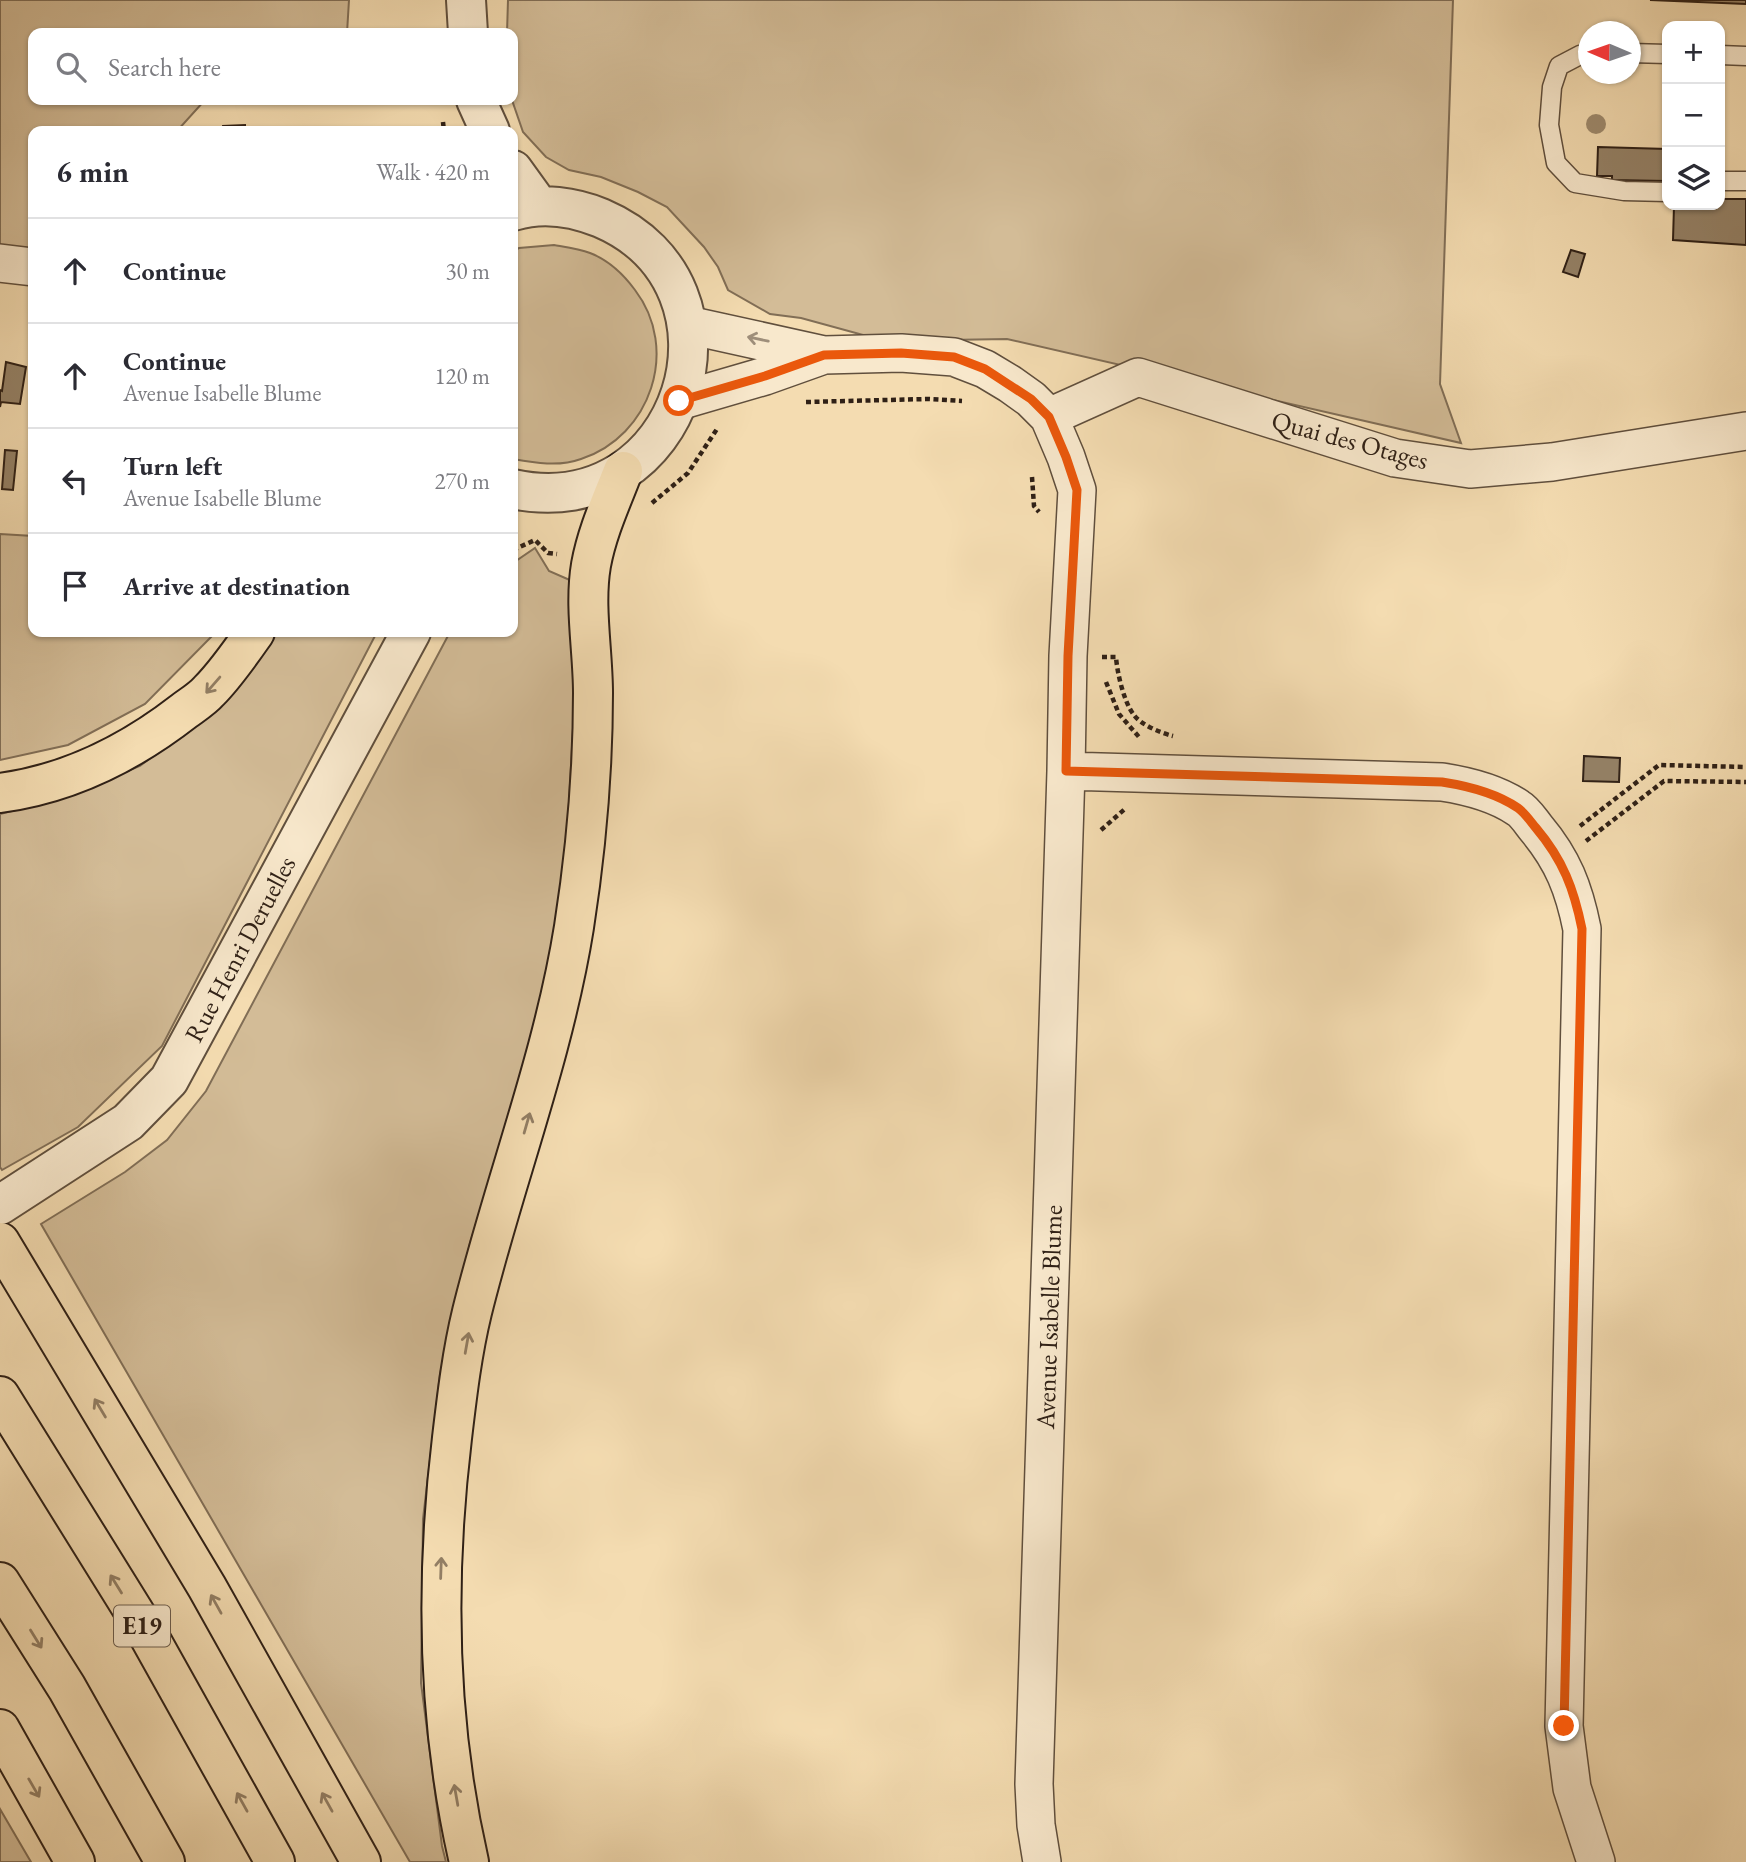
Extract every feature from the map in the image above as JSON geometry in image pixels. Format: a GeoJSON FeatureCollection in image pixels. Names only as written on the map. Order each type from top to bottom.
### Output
{"type":"FeatureCollection","features":[{"type":"Feature","properties":{"kind":"highway"},"geometry":{"type":"LineString","coordinates":[[469,1862],[453,1775],[441,1651],[440,1597],[447,1475],[457,1395],[472,1313],[546,1057],[574,928],[591,764],[593,694],[590,568],[597,535],[623,471]]}},
{"type":"Feature","properties":{"kind":"highway"},"geometry":{"type":"LineString","coordinates":[[0,793],[32,789],[66,777],[114,757],[169,723],[208,692],[251,637]]}},
{"type":"Feature","properties":{"kind":"highway"},"geometry":{"type":"LineString","coordinates":[[0,1242],[207,1587],[361,1862]]}},
{"type":"Feature","properties":{"kind":"highway","name":"E19"},"geometry":{"type":"LineString","coordinates":[[0,1396],[146,1632],[275,1862]]}},
{"type":"Feature","properties":{"kind":"highway"},"geometry":{"type":"LineString","coordinates":[[0,1581],[67,1688],[165,1862]]}},
{"type":"Feature","properties":{"kind":"highway"},"geometry":{"type":"LineString","coordinates":[[0,1729],[75,1862]]}},
{"type":"Feature","properties":{"kind":"street"},"geometry":{"type":"LineString","coordinates":[[466,0],[468,28]]}},
{"type":"Feature","properties":{"kind":"street"},"geometry":{"type":"LineString","coordinates":[[469,126],[470,105]]}},
{"type":"Feature","properties":{"kind":"street"},"geometry":{"type":"LineString","coordinates":[[478,105],[488,126]]}},
{"type":"Feature","properties":{"kind":"street"},"geometry":{"type":"LineString","coordinates":[[518,185],[526,209],[586,212],[616,225],[643,245],[665,270],[680,299],[688,325],[688,367],[679,401],[668,425],[648,451],[623,471],[596,485],[562,493],[524,509]]}},
{"type":"Feature","properties":{"kind":"street"},"geometry":{"type":"LineString","coordinates":[[0,263],[28,266]]}},
{"type":"Feature","properties":{"kind":"street"},"geometry":{"type":"LineString","coordinates":[[688,325],[824,355]]}},
{"type":"Feature","properties":{"kind":"street","name":"Avenue Isabelle Blume"},"geometry":{"type":"LineString","coordinates":[[824,355],[901,353],[954,357],[985,369],[1031,399],[1049,417],[1077,490],[1085,657],[1066,771],[1034,1784],[1036,1825],[1042,1862]]}},
{"type":"Feature","properties":{"kind":"street"},"geometry":{"type":"LineString","coordinates":[[679,401],[765,376],[824,355]]}},
{"type":"Feature","properties":{"kind":"street","name":"Quai des Otages"},"geometry":{"type":"LineString","coordinates":[[1049,417],[1138,377],[1395,458],[1470,469],[1552,462],[1746,430]]}},
{"type":"Feature","properties":{"kind":"street","name":"Rue Henri Deruelles"},"geometry":{"type":"LineString","coordinates":[[0,1205],[128,1122],[169,1080],[408,637]]}},
{"type":"Feature","properties":{"kind":"street"},"geometry":{"type":"LineString","coordinates":[[1066,771],[1442,782],[1468,786],[1520,808],[1544,837],[1562,866],[1575,895],[1582,929],[1564,1726],[1572,1788],[1596,1862]]}},
{"type":"Feature","properties":{"kind":"lane"},"geometry":{"type":"LineString","coordinates":[[1641,53],[1662,54]]}},
{"type":"Feature","properties":{"kind":"lane"},"geometry":{"type":"LineString","coordinates":[[1725,55],[1746,56]]}},
{"type":"Feature","properties":{"kind":"lane"},"geometry":{"type":"LineString","coordinates":[[1578,56],[1559,66],[1552,87],[1549,125],[1556,163],[1575,183],[1624,191],[1662,192]]}},
{"type":"Feature","properties":{"kind":"lane"},"geometry":{"type":"LineString","coordinates":[[1725,177],[1746,181]]}},
{"type":"Feature","properties":{"kind":"path"},"geometry":{"type":"LineString","coordinates":[[797,402],[928,399],[969,401]]}},
{"type":"Feature","properties":{"kind":"path"},"geometry":{"type":"LineString","coordinates":[[1032,475],[1034,506],[1045,520]]}},
{"type":"Feature","properties":{"kind":"path"},"geometry":{"type":"LineString","coordinates":[[518,531],[524,509]]}},
{"type":"Feature","properties":{"kind":"path"},"geometry":{"type":"LineString","coordinates":[[1085,657],[1103,667]]}},
{"type":"Feature","properties":{"kind":"path"},"geometry":{"type":"LineString","coordinates":[[1085,657],[1116,657],[1118,676],[1134,716],[1162,733],[1174,736]]}},
{"type":"Feature","properties":{"kind":"path"},"geometry":{"type":"LineString","coordinates":[[1104,678],[1119,714],[1136,735],[1145,740]]}},
{"type":"Feature","properties":{"kind":"path"},"geometry":{"type":"LineString","coordinates":[[1572,832],[1659,765],[1746,767]]}},
{"type":"Feature","properties":{"kind":"path"},"geometry":{"type":"LineString","coordinates":[[1583,843],[1664,781],[1746,782]]}},
{"type":"Feature","properties":{"kind":"path"},"geometry":{"type":"LineString","coordinates":[[1577,837],[1585,850]]}},
{"type":"Feature","properties":{"kind":"shaded area"},"geometry":{"type":"Polygon","coordinates":[[[0,0],[349,0],[347,28],[28,28],[28,105],[200,105],[182,126],[28,126],[28,260],[0,257],[0,0]]]}},
{"type":"Feature","properties":{"kind":"shaded area"},"geometry":{"type":"Polygon","coordinates":[[[508,0],[1453,0],[1440,384],[1461,443],[1007,339],[885,341],[801,318],[770,314],[728,290],[718,267],[704,247],[667,207],[601,177],[569,170],[546,157],[523,132],[514,105],[518,105],[518,28],[507,28],[508,0]]]}},
{"type":"Feature","properties":{"kind":"shaded area"},"geometry":{"type":"Polygon","coordinates":[[[554,245],[597,256],[615,268],[631,284],[648,313],[655,338],[656,363],[651,388],[641,411],[625,431],[605,448],[581,459],[564,463],[518,460],[519,248],[554,245]]]}},
{"type":"Feature","properties":{"kind":"shaded area"},"geometry":{"type":"Polygon","coordinates":[[[0,534],[28,536],[28,637],[211,637],[145,704],[68,745],[0,760],[0,534]]]}},
{"type":"Feature","properties":{"kind":"shaded area"},"geometry":{"type":"Polygon","coordinates":[[[535,548],[549,571],[572,581],[576,675],[568,820],[556,935],[528,1057],[470,1243],[440,1374],[423,1519],[421,1683],[446,1862],[410,1862],[41,1224],[125,1172],[167,1140],[206,1091],[447,637],[518,637],[518,560],[535,548]]]}},
{"type":"Feature","properties":{"kind":"shaded area"},"geometry":{"type":"Polygon","coordinates":[[[270,637],[374,637],[162,1046],[78,1127],[2,1170],[0,814],[60,799],[140,766],[223,702],[270,637]]]}},
{"type":"Feature","properties":{"kind":"shaded area"},"geometry":{"type":"Polygon","coordinates":[[[0,1809],[31,1862],[0,1862],[0,1809]]]}},
{"type":"Feature","properties":{"kind":"building"},"geometry":{"type":"Polygon","coordinates":[[[1650,0],[1746,0],[1746,4],[1650,0]]]}},
{"type":"Feature","properties":{"kind":"building"},"geometry":{"type":"Polygon","coordinates":[[[1598,147],[1662,149],[1662,181],[1612,180],[1612,176],[1597,176],[1598,147]]]}},
{"type":"Feature","properties":{"kind":"building"},"geometry":{"type":"Polygon","coordinates":[[[1725,199],[1746,199],[1746,245],[1673,240],[1674,210],[1725,210],[1725,199]]]}},
{"type":"Feature","properties":{"kind":"building"},"geometry":{"type":"Polygon","coordinates":[[[1571,250],[1585,254],[1578,277],[1563,272],[1571,250]]]}},
{"type":"Feature","properties":{"kind":"building"},"geometry":{"type":"Polygon","coordinates":[[[6,362],[26,367],[20,404],[1,402],[0,407],[0,390],[2,391],[6,362]]]}},
{"type":"Feature","properties":{"kind":"building"},"geometry":{"type":"Polygon","coordinates":[[[5,450],[17,451],[13,490],[2,489],[5,450]]]}},
{"type":"Feature","properties":{"kind":"building"},"geometry":{"type":"Polygon","coordinates":[[[1584,756],[1620,758],[1619,782],[1583,781],[1584,756]]]}},
{"type":"Feature","properties":{"kind":"route"},"geometry":{"type":"LineString","coordinates":[[679,401],[765,376],[824,355],[901,353],[954,357],[985,369],[1031,399],[1049,417],[1077,490],[1068,656],[1066,771],[1442,782],[1468,786],[1520,808],[1544,837],[1562,866],[1575,895],[1582,929],[1563,1662],[1564,1726]]}}]}
